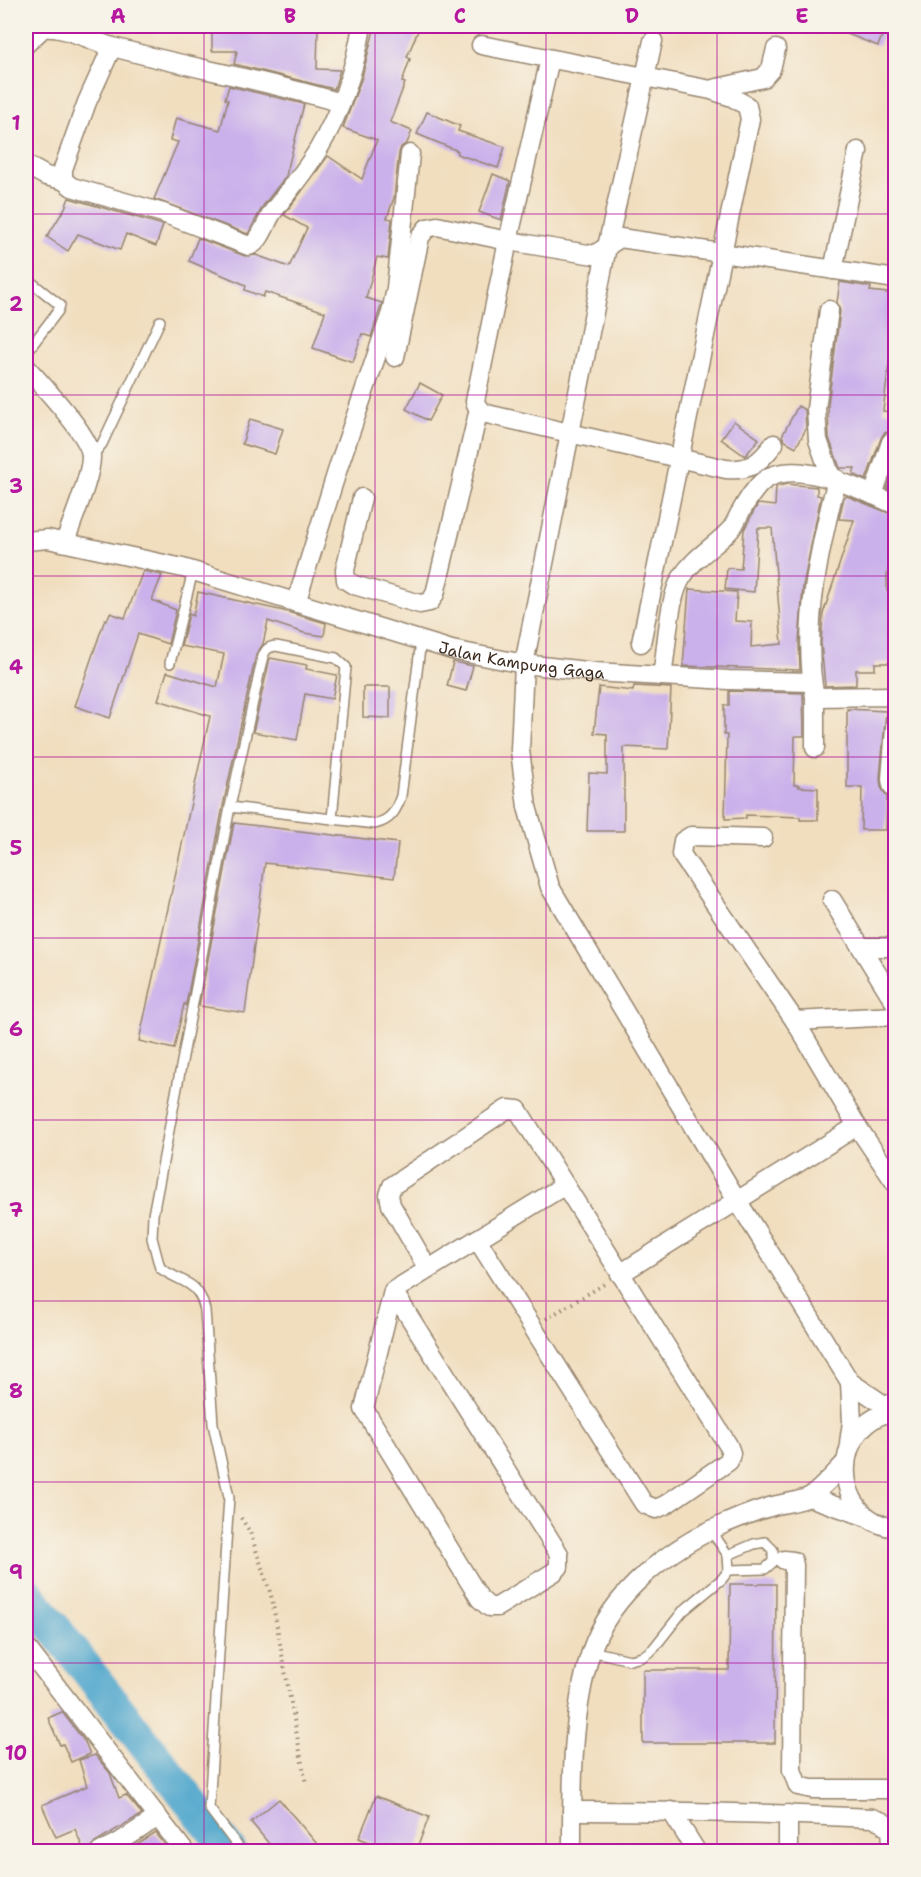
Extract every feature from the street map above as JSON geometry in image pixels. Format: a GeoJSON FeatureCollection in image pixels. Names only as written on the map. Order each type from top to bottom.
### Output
{"type":"FeatureCollection","features":[{"type":"Feature","properties":{"kind":"street"},"geometry":{"type":"LineString","coordinates":[[26,165],[46,176],[63,180],[72,187],[163,213],[249,246],[255,243],[271,216],[317,152],[341,103],[359,45],[362,26]]}},
{"type":"Feature","properties":{"kind":"street"},"geometry":{"type":"LineString","coordinates":[[26,44],[38,31],[50,27],[112,47],[256,80],[341,103]]}},
{"type":"Feature","properties":{"kind":"street"},"geometry":{"type":"LineString","coordinates":[[653,41],[607,247],[524,664],[520,750],[527,807],[550,887],[737,1200],[850,1382],[881,1403],[896,1409]]}},
{"type":"Feature","properties":{"kind":"street"},"geometry":{"type":"LineString","coordinates":[[481,45],[711,90],[732,97],[747,106],[750,119],[640,643]]}},
{"type":"Feature","properties":{"kind":"street"},"geometry":{"type":"LineString","coordinates":[[63,180],[63,169],[87,102],[112,47]]}},
{"type":"Feature","properties":{"kind":"street"},"geometry":{"type":"LineString","coordinates":[[711,90],[763,78],[771,69],[776,49]]}},
{"type":"Feature","properties":{"kind":"street"},"geometry":{"type":"LineString","coordinates":[[362,498],[345,570],[346,580],[354,585],[420,604],[430,602],[435,594],[479,410],[476,401],[508,241],[550,59]]}},
{"type":"Feature","properties":{"kind":"street"},"geometry":{"type":"LineString","coordinates":[[832,270],[858,151]]}},
{"type":"Feature","properties":{"kind":"street"},"geometry":{"type":"LineString","coordinates":[[296,603],[339,465],[391,313],[396,288],[410,154]]}},
{"type":"Feature","properties":{"kind":"street"},"geometry":{"type":"LineString","coordinates":[[395,357],[420,237],[427,228],[437,226],[508,241],[594,255],[620,238],[896,279]]}},
{"type":"Feature","properties":{"kind":"street"},"geometry":{"type":"LineString","coordinates":[[815,748],[811,617],[834,478],[818,440],[816,409],[829,310]]}},
{"type":"Feature","properties":{"kind":"street"},"geometry":{"type":"LineString","coordinates":[[26,367],[86,441],[91,458],[65,542]]}},
{"type":"Feature","properties":{"kind":"street"},"geometry":{"type":"LineString","coordinates":[[479,410],[487,414],[726,469],[742,470],[760,462],[774,444]]}},
{"type":"Feature","properties":{"kind":"street"},"geometry":{"type":"LineString","coordinates":[[873,495],[891,442]]}},
{"type":"Feature","properties":{"kind":"street"},"geometry":{"type":"LineString","coordinates":[[662,676],[675,590],[682,576],[698,558],[732,528],[749,498],[765,479],[776,474],[791,472],[834,478],[896,505]]}},
{"type":"Feature","properties":{"kind":"street","name":"Jalan Kampung Gaga"},"geometry":{"type":"LineString","coordinates":[[26,541],[48,539],[65,542],[193,571],[452,650],[524,664],[595,672],[728,680],[896,698]]}},
{"type":"Feature","properties":{"kind":"street"},"geometry":{"type":"LineString","coordinates":[[895,791],[891,779],[896,716]]}},
{"type":"Feature","properties":{"kind":"street"},"geometry":{"type":"LineString","coordinates":[[763,838],[691,836],[683,841],[681,854],[795,1020],[857,1126],[896,1184]]}},
{"type":"Feature","properties":{"kind":"street"},"geometry":{"type":"LineString","coordinates":[[832,900],[896,1004]]}},
{"type":"Feature","properties":{"kind":"street"},"geometry":{"type":"LineString","coordinates":[[862,947],[896,947]]}},
{"type":"Feature","properties":{"kind":"street"},"geometry":{"type":"LineString","coordinates":[[795,1020],[896,1016]]}},
{"type":"Feature","properties":{"kind":"street"},"geometry":{"type":"LineString","coordinates":[[428,1269],[391,1205],[389,1195],[391,1189],[397,1181],[507,1109],[516,1108],[522,1113],[728,1445],[731,1453],[729,1461],[665,1505],[656,1509],[644,1504],[477,1239]]}},
{"type":"Feature","properties":{"kind":"street"},"geometry":{"type":"LineString","coordinates":[[620,1274],[857,1126]]}},
{"type":"Feature","properties":{"kind":"street"},"geometry":{"type":"LineString","coordinates":[[393,1291],[559,1554],[559,1567],[554,1572],[497,1607],[486,1606],[480,1599],[364,1409],[393,1291],[565,1185]]}},
{"type":"Feature","properties":{"kind":"street"},"geometry":{"type":"LineString","coordinates":[[850,1382],[852,1422],[845,1476],[850,1493],[860,1509],[869,1517]]}},
{"type":"Feature","properties":{"kind":"street"},"geometry":{"type":"LineString","coordinates":[[572,1851],[572,1811],[579,1706],[591,1651],[609,1616],[634,1586],[671,1554],[711,1531],[770,1507],[809,1497],[847,1457],[860,1430],[873,1419],[896,1409]]}},
{"type":"Feature","properties":{"kind":"street"},"geometry":{"type":"LineString","coordinates":[[809,1497],[896,1528]]}},
{"type":"Feature","properties":{"kind":"street"},"geometry":{"type":"LineString","coordinates":[[784,1560],[793,1561],[794,1565],[792,1770],[798,1785],[812,1789],[896,1789]]}},
{"type":"Feature","properties":{"kind":"street"},"geometry":{"type":"LineString","coordinates":[[26,1647],[185,1851]]}},
{"type":"Feature","properties":{"kind":"street"},"geometry":{"type":"LineString","coordinates":[[572,1811],[671,1811],[872,1818],[883,1822],[891,1831],[892,1851]]}},
{"type":"Feature","properties":{"kind":"street"},"geometry":{"type":"LineString","coordinates":[[671,1811],[698,1851]]}},
{"type":"Feature","properties":{"kind":"street"},"geometry":{"type":"LineString","coordinates":[[788,1814],[788,1851]]}},
{"type":"Feature","properties":{"kind":"street"},"geometry":{"type":"LineString","coordinates":[[100,1851],[118,1843],[158,1817]]}},
{"type":"Feature","properties":{"kind":"lane"},"geometry":{"type":"LineString","coordinates":[[26,278],[54,298],[60,307],[26,353]]}},
{"type":"Feature","properties":{"kind":"lane"},"geometry":{"type":"LineString","coordinates":[[91,458],[102,444],[160,321]]}},
{"type":"Feature","properties":{"kind":"lane"},"geometry":{"type":"LineString","coordinates":[[170,663],[193,571]]}},
{"type":"Feature","properties":{"kind":"lane"},"geometry":{"type":"LineString","coordinates":[[230,807],[375,824],[386,821],[396,810],[400,796],[421,641]]}},
{"type":"Feature","properties":{"kind":"lane"},"geometry":{"type":"LineString","coordinates":[[242,1851],[209,1808],[229,1497],[213,1424],[205,1310],[202,1296],[196,1287],[175,1278],[160,1268],[152,1238],[153,1215],[230,807],[263,656],[270,646],[336,658],[346,667],[332,819]]}},
{"type":"Feature","properties":{"kind":"lane"},"geometry":{"type":"LineString","coordinates":[[591,1651],[630,1660],[642,1657],[653,1648],[683,1611],[722,1579],[729,1570],[728,1555],[711,1531]]}},
{"type":"Feature","properties":{"kind":"lane"},"geometry":{"type":"LineString","coordinates":[[728,1555],[765,1542],[773,1550],[773,1562],[765,1569],[729,1570]]}},
{"type":"Feature","properties":{"kind":"path"},"geometry":{"type":"LineString","coordinates":[[532,1328],[620,1274]]}},
{"type":"Feature","properties":{"kind":"path"},"geometry":{"type":"LineString","coordinates":[[229,1497],[250,1532],[271,1595],[306,1784]]}},
{"type":"Feature","properties":{"kind":"building"},"geometry":{"type":"Polygon","coordinates":[[[212,26],[286,26],[286,29],[318,29],[317,69],[340,70],[334,89],[234,64],[237,51],[212,51],[212,26]]]}},
{"type":"Feature","properties":{"kind":"building"},"geometry":{"type":"Polygon","coordinates":[[[375,26],[420,26],[407,57],[410,59],[402,82],[405,83],[390,122],[412,131],[407,143],[401,147],[399,153],[394,198],[387,218],[392,219],[388,259],[377,257],[366,298],[382,303],[371,337],[362,334],[353,362],[313,348],[325,312],[265,292],[263,297],[245,290],[246,285],[189,261],[198,238],[245,256],[256,255],[289,267],[307,228],[284,215],[328,156],[362,179],[377,140],[343,128],[362,77],[375,26]]]}},
{"type":"Feature","properties":{"kind":"building"},"geometry":{"type":"Polygon","coordinates":[[[827,26],[886,26],[878,46],[827,26]]]}},
{"type":"Feature","properties":{"kind":"building"},"geometry":{"type":"Polygon","coordinates":[[[229,86],[304,104],[286,176],[263,206],[248,234],[154,199],[178,142],[170,140],[176,118],[220,130],[228,100],[225,99],[229,86]]]}},
{"type":"Feature","properties":{"kind":"building"},"geometry":{"type":"Polygon","coordinates":[[[427,112],[460,126],[458,131],[505,147],[498,168],[457,154],[458,151],[417,134],[427,112]]]}},
{"type":"Feature","properties":{"kind":"building"},"geometry":{"type":"Polygon","coordinates":[[[493,174],[510,181],[501,220],[479,212],[493,174]]]}},
{"type":"Feature","properties":{"kind":"building"},"geometry":{"type":"Polygon","coordinates":[[[69,198],[163,225],[156,246],[126,234],[120,250],[78,234],[68,251],[47,237],[69,198]]]}},
{"type":"Feature","properties":{"kind":"building"},"geometry":{"type":"Polygon","coordinates":[[[840,282],[871,287],[870,291],[896,294],[883,411],[896,412],[896,423],[893,431],[884,433],[881,438],[866,480],[853,474],[855,468],[840,468],[829,438],[828,405],[840,311],[837,302],[840,282]]]}},
{"type":"Feature","properties":{"kind":"building"},"geometry":{"type":"Polygon","coordinates":[[[420,383],[442,395],[428,421],[406,409],[420,383]]]}},
{"type":"Feature","properties":{"kind":"building"},"geometry":{"type":"Polygon","coordinates":[[[798,406],[805,410],[806,429],[796,447],[785,441],[782,436],[798,406]]]}},
{"type":"Feature","properties":{"kind":"building"},"geometry":{"type":"Polygon","coordinates":[[[250,419],[283,429],[275,454],[242,444],[250,419]]]}},
{"type":"Feature","properties":{"kind":"building"},"geometry":{"type":"Polygon","coordinates":[[[734,421],[759,439],[745,456],[721,439],[734,421]]]}},
{"type":"Feature","properties":{"kind":"building"},"geometry":{"type":"Polygon","coordinates":[[[896,464],[896,492],[887,489],[896,464]]]}},
{"type":"Feature","properties":{"kind":"building"},"geometry":{"type":"Polygon","coordinates":[[[786,484],[817,487],[817,495],[821,496],[803,586],[799,643],[800,670],[683,666],[689,589],[737,592],[735,621],[752,622],[751,647],[782,644],[772,528],[758,528],[754,592],[725,589],[727,568],[741,569],[744,530],[758,504],[775,506],[776,487],[786,484]]]}},
{"type":"Feature","properties":{"kind":"building"},"geometry":{"type":"Polygon","coordinates":[[[847,496],[896,516],[896,548],[887,574],[887,591],[896,591],[896,663],[875,663],[875,670],[856,670],[856,685],[825,686],[821,643],[823,614],[854,520],[839,519],[844,497],[847,496]]]}},
{"type":"Feature","properties":{"kind":"building"},"geometry":{"type":"Polygon","coordinates":[[[143,571],[162,575],[152,600],[176,610],[168,644],[138,634],[110,718],[75,706],[105,619],[107,620],[110,613],[125,618],[143,571]]]}},
{"type":"Feature","properties":{"kind":"building"},"geometry":{"type":"Polygon","coordinates":[[[198,592],[326,623],[324,636],[304,633],[268,621],[263,644],[256,655],[223,806],[186,1005],[184,1004],[174,1049],[139,1041],[210,716],[158,700],[167,672],[217,687],[224,654],[181,646],[189,614],[193,616],[198,592]]]}},
{"type":"Feature","properties":{"kind":"building"},"geometry":{"type":"Polygon","coordinates":[[[270,658],[307,665],[306,669],[337,675],[332,699],[305,694],[297,740],[253,732],[270,658]]]}},
{"type":"Feature","properties":{"kind":"building"},"geometry":{"type":"Polygon","coordinates":[[[453,662],[473,666],[466,691],[447,686],[453,662]]]}},
{"type":"Feature","properties":{"kind":"building"},"geometry":{"type":"Polygon","coordinates":[[[634,686],[671,688],[668,749],[624,747],[624,831],[587,831],[589,773],[607,774],[607,734],[594,733],[599,687],[633,691],[634,686]]]}},
{"type":"Feature","properties":{"kind":"building"},"geometry":{"type":"Polygon","coordinates":[[[363,687],[390,687],[390,718],[363,717],[363,687]]]}},
{"type":"Feature","properties":{"kind":"building"},"geometry":{"type":"Polygon","coordinates":[[[729,691],[803,693],[804,736],[795,736],[794,785],[818,788],[818,820],[746,815],[746,818],[725,819],[727,735],[724,735],[724,705],[729,705],[729,691]]]}},
{"type":"Feature","properties":{"kind":"building"},"geometry":{"type":"Polygon","coordinates":[[[847,709],[886,711],[880,778],[881,787],[887,797],[886,830],[861,830],[862,787],[847,787],[847,709]]]}},
{"type":"Feature","properties":{"kind":"building"},"geometry":{"type":"Polygon","coordinates":[[[234,823],[398,843],[394,878],[265,863],[245,1013],[199,1006],[234,823]]]}},
{"type":"Feature","properties":{"kind":"building"},"geometry":{"type":"Polygon","coordinates":[[[730,1584],[776,1584],[775,1743],[643,1743],[643,1670],[729,1670],[730,1584]]]}},
{"type":"Feature","properties":{"kind":"building"},"geometry":{"type":"Polygon","coordinates":[[[62,1712],[85,1742],[90,1754],[71,1762],[63,1744],[60,1745],[48,1718],[62,1712]]]}},
{"type":"Feature","properties":{"kind":"building"},"geometry":{"type":"Polygon","coordinates":[[[95,1755],[110,1773],[119,1798],[126,1795],[142,1814],[84,1851],[75,1829],[56,1837],[42,1805],[87,1786],[79,1760],[95,1755]]]}},
{"type":"Feature","properties":{"kind":"building"},"geometry":{"type":"Polygon","coordinates":[[[376,1796],[429,1817],[416,1851],[392,1851],[359,1838],[376,1796]]]}},
{"type":"Feature","properties":{"kind":"building"},"geometry":{"type":"Polygon","coordinates":[[[279,1799],[323,1851],[275,1851],[251,1822],[279,1799]]]}},
{"type":"Feature","properties":{"kind":"building"},"geometry":{"type":"Polygon","coordinates":[[[156,1833],[170,1851],[134,1851],[132,1848],[156,1833]]]}},
{"type":"Feature","properties":{"kind":"waterway"},"geometry":{"type":"LineString","coordinates":[[26,1592],[230,1852]]}}]}
